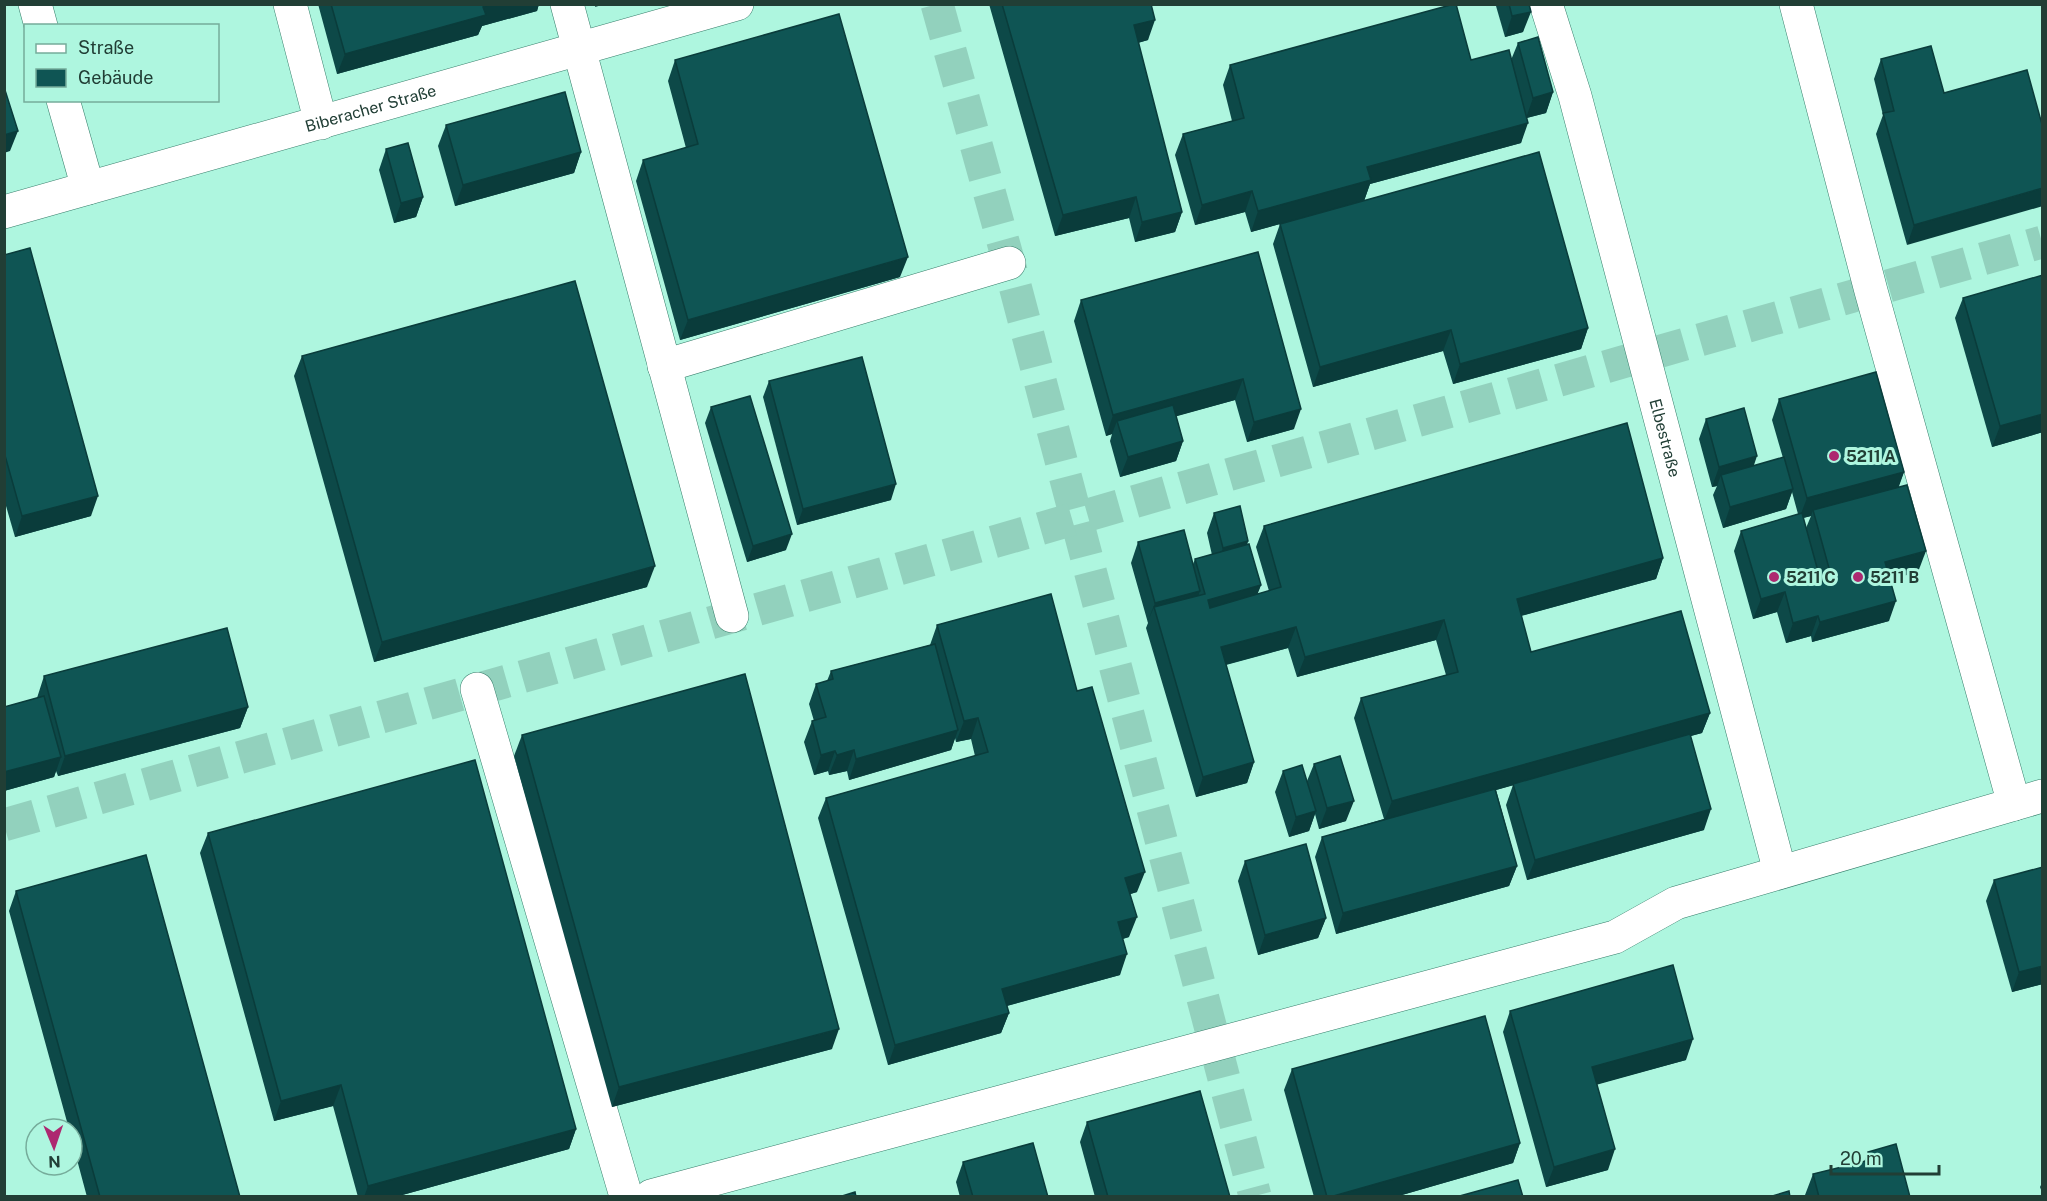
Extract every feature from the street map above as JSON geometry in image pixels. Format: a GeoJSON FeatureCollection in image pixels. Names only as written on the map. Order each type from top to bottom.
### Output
{"type":"FeatureCollection","features":[{"type":"Feature","properties":{"kind":"lane"},"geometry":{"type":"LineString","coordinates":[[35,4],[40,24]]}},
{"type":"Feature","properties":{"kind":"lane"},"geometry":{"type":"LineString","coordinates":[[290,4],[321,123]]}},
{"type":"Feature","properties":{"kind":"lane"},"geometry":{"type":"LineString","coordinates":[[567,4],[732,616]]}},
{"type":"Feature","properties":{"kind":"lane","name":"Biberacher Straße"},"geometry":{"type":"LineString","coordinates":[[4,212],[737,4]]}},
{"type":"Feature","properties":{"kind":"lane","name":"Elbestraße"},"geometry":{"type":"LineString","coordinates":[[1546,4],[1575,96],[1780,872]]}},
{"type":"Feature","properties":{"kind":"lane"},"geometry":{"type":"LineString","coordinates":[[651,1197],[1615,937],[1676,903],[2028,800],[1874,303],[1796,4]]}},
{"type":"Feature","properties":{"kind":"lane"},"geometry":{"type":"LineString","coordinates":[[64,102],[88,188]]}},
{"type":"Feature","properties":{"kind":"lane"},"geometry":{"type":"LineString","coordinates":[[664,366],[1009,263]]}},
{"type":"Feature","properties":{"kind":"lane"},"geometry":{"type":"LineString","coordinates":[[477,689],[626,1197]]}},
{"type":"Feature","properties":{"kind":"building"},"geometry":{"type":"Polygon","coordinates":[[[331,4],[492,4],[483,7],[486,15],[345,54],[331,4]]]}},
{"type":"Feature","properties":{"kind":"building"},"geometry":{"type":"Polygon","coordinates":[[[1002,4],[1151,4],[1155,20],[1134,25],[1182,212],[1142,222],[1136,197],[1063,215],[1002,4]]]}},
{"type":"Feature","properties":{"kind":"building"},"geometry":{"type":"Polygon","coordinates":[[[1456,4],[1471,60],[1509,50],[1528,123],[1367,167],[1371,180],[1258,211],[1252,191],[1202,205],[1183,134],[1244,118],[1230,65],[1456,4]]]}},
{"type":"Feature","properties":{"kind":"building"},"geometry":{"type":"Polygon","coordinates":[[[1509,4],[1529,4],[1531,12],[1512,16],[1509,4]]]}},
{"type":"Feature","properties":{"kind":"building"},"geometry":{"type":"Polygon","coordinates":[[[839,14],[908,257],[688,320],[643,160],[698,144],[675,60],[839,14]]]}},
{"type":"Feature","properties":{"kind":"building"},"geometry":{"type":"Polygon","coordinates":[[[1538,37],[1553,92],[1533,98],[1518,43],[1538,37]]]}},
{"type":"Feature","properties":{"kind":"building"},"geometry":{"type":"Polygon","coordinates":[[[1931,46],[1944,93],[2027,70],[2043,128],[2043,188],[1914,225],[1883,113],[1894,111],[1881,59],[1931,46]]]}},
{"type":"Feature","properties":{"kind":"building"},"geometry":{"type":"Polygon","coordinates":[[[4,87],[18,131],[4,135],[4,87]]]}},
{"type":"Feature","properties":{"kind":"building"},"geometry":{"type":"Polygon","coordinates":[[[565,92],[581,152],[463,185],[446,125],[565,92]]]}},
{"type":"Feature","properties":{"kind":"building"},"geometry":{"type":"Polygon","coordinates":[[[408,143],[423,197],[401,203],[386,149],[408,143]]]}},
{"type":"Feature","properties":{"kind":"building"},"geometry":{"type":"Polygon","coordinates":[[[1539,152],[1588,328],[1460,364],[1451,330],[1320,367],[1280,224],[1539,152]]]}},
{"type":"Feature","properties":{"kind":"building"},"geometry":{"type":"Polygon","coordinates":[[[30,248],[98,496],[22,516],[4,452],[4,255],[30,248]]]}},
{"type":"Feature","properties":{"kind":"building"},"geometry":{"type":"Polygon","coordinates":[[[1258,252],[1301,409],[1254,422],[1243,379],[1113,415],[1081,300],[1258,252]]]}},
{"type":"Feature","properties":{"kind":"building"},"geometry":{"type":"Polygon","coordinates":[[[2043,275],[2043,414],[2000,426],[1963,298],[2043,275]]]}},
{"type":"Feature","properties":{"kind":"building"},"geometry":{"type":"Polygon","coordinates":[[[575,281],[655,566],[382,642],[302,356],[575,281]]]}},
{"type":"Feature","properties":{"kind":"building"},"geometry":{"type":"Polygon","coordinates":[[[862,357],[896,484],[803,509],[769,381],[862,357]]]}},
{"type":"Feature","properties":{"kind":"building","name":"5211 A"},"geometry":{"type":"Polygon","coordinates":[[[1876,372],[1904,472],[1807,498],[1779,399],[1876,372]]]}},
{"type":"Feature","properties":{"kind":"building"},"geometry":{"type":"Polygon","coordinates":[[[750,396],[792,534],[753,546],[711,407],[750,396]]]}},
{"type":"Feature","properties":{"kind":"building"},"geometry":{"type":"Polygon","coordinates":[[[1173,405],[1183,441],[1128,457],[1117,421],[1173,405]]]}},
{"type":"Feature","properties":{"kind":"building"},"geometry":{"type":"Polygon","coordinates":[[[1744,408],[1757,456],[1719,467],[1706,419],[1744,408]]]}},
{"type":"Feature","properties":{"kind":"building"},"geometry":{"type":"Polygon","coordinates":[[[1627,423],[1663,558],[1517,599],[1531,652],[1681,611],[1710,713],[1392,801],[1361,698],[1458,672],[1444,620],[1305,657],[1296,627],[1221,647],[1254,762],[1203,777],[1154,607],[1205,594],[1195,559],[1249,544],[1261,585],[1208,600],[1210,608],[1281,587],[1264,526],[1627,423]]]}},
{"type":"Feature","properties":{"kind":"building"},"geometry":{"type":"Polygon","coordinates":[[[1784,457],[1793,489],[1730,507],[1721,475],[1784,457]]]}},
{"type":"Feature","properties":{"kind":"building"},"geometry":{"type":"Polygon","coordinates":[[[1907,485],[1926,551],[1885,562],[1896,601],[1820,622],[1818,616],[1793,623],[1785,592],[1761,599],[1741,531],[1802,513],[1821,582],[1832,579],[1813,510],[1907,485]]]}},
{"type":"Feature","properties":{"kind":"building"},"geometry":{"type":"Polygon","coordinates":[[[1240,506],[1248,541],[1223,548],[1214,513],[1240,506]]]}},
{"type":"Feature","properties":{"kind":"building"},"geometry":{"type":"Polygon","coordinates":[[[1184,530],[1200,591],[1155,603],[1138,542],[1184,530]]]}},
{"type":"Feature","properties":{"kind":"building"},"geometry":{"type":"Polygon","coordinates":[[[1051,594],[1077,691],[1092,687],[1145,872],[1125,878],[1137,917],[1118,922],[1127,954],[1002,989],[1009,1013],[895,1045],[826,798],[988,752],[978,718],[964,721],[937,625],[1051,594]]]}},
{"type":"Feature","properties":{"kind":"building"},"geometry":{"type":"Polygon","coordinates":[[[227,628],[248,707],[65,756],[44,676],[227,628]]]}},
{"type":"Feature","properties":{"kind":"building"},"geometry":{"type":"Polygon","coordinates":[[[935,644],[958,730],[856,759],[854,750],[837,755],[835,751],[821,755],[812,721],[826,717],[816,684],[833,679],[831,671],[935,644]]]}},
{"type":"Feature","properties":{"kind":"building"},"geometry":{"type":"Polygon","coordinates":[[[745,674],[839,1029],[619,1087],[522,735],[745,674]]]}},
{"type":"Feature","properties":{"kind":"building"},"geometry":{"type":"Polygon","coordinates":[[[44,696],[61,757],[4,772],[4,707],[44,696]]]}},
{"type":"Feature","properties":{"kind":"building"},"geometry":{"type":"Polygon","coordinates":[[[1690,734],[1711,809],[1535,860],[1513,784],[1690,734]]]}},
{"type":"Feature","properties":{"kind":"building"},"geometry":{"type":"Polygon","coordinates":[[[1340,756],[1354,801],[1327,808],[1314,764],[1340,756]]]}},
{"type":"Feature","properties":{"kind":"building"},"geometry":{"type":"Polygon","coordinates":[[[475,760],[576,1129],[368,1186],[341,1085],[281,1101],[208,833],[475,760]]]}},
{"type":"Feature","properties":{"kind":"building"},"geometry":{"type":"Polygon","coordinates":[[[1302,765],[1316,811],[1296,817],[1283,771],[1302,765]]]}},
{"type":"Feature","properties":{"kind":"building"},"geometry":{"type":"Polygon","coordinates":[[[1495,789],[1517,866],[1343,913],[1322,837],[1495,789]]]}},
{"type":"Feature","properties":{"kind":"building"},"geometry":{"type":"Polygon","coordinates":[[[1306,844],[1326,918],[1265,935],[1245,861],[1306,844]]]}},
{"type":"Feature","properties":{"kind":"building"},"geometry":{"type":"Polygon","coordinates":[[[146,855],[240,1197],[100,1197],[84,1139],[84,1117],[78,1117],[16,891],[146,855]]]}},
{"type":"Feature","properties":{"kind":"building"},"geometry":{"type":"Polygon","coordinates":[[[2043,867],[2043,966],[2019,972],[1994,880],[2043,867]]]}},
{"type":"Feature","properties":{"kind":"building"},"geometry":{"type":"Polygon","coordinates":[[[1673,965],[1693,1039],[1592,1067],[1615,1149],[1554,1167],[1510,1011],[1673,965]]]}},
{"type":"Feature","properties":{"kind":"building"},"geometry":{"type":"Polygon","coordinates":[[[1485,1016],[1520,1143],[1327,1197],[1292,1069],[1485,1016]]]}},
{"type":"Feature","properties":{"kind":"building"},"geometry":{"type":"Polygon","coordinates":[[[1200,1091],[1230,1197],[1108,1197],[1087,1122],[1200,1091]]]}},
{"type":"Feature","properties":{"kind":"building"},"geometry":{"type":"Polygon","coordinates":[[[1033,1143],[1048,1197],[973,1197],[963,1162],[1033,1143]]]}},
{"type":"Feature","properties":{"kind":"building"},"geometry":{"type":"Polygon","coordinates":[[[1896,1144],[1910,1197],[1819,1197],[1813,1174],[1870,1160],[1868,1152],[1896,1144]]]}},
{"type":"Feature","properties":{"kind":"building"},"geometry":{"type":"Polygon","coordinates":[[[1518,1180],[1523,1197],[1456,1197],[1518,1180]]]}},
{"type":"Feature","properties":{"kind":"building"},"geometry":{"type":"Polygon","coordinates":[[[1789,1191],[1790,1197],[1769,1197],[1789,1191]]]}},
{"type":"Feature","properties":{"kind":"building"},"geometry":{"type":"Polygon","coordinates":[[[855,1192],[856,1197],[839,1197],[855,1192]]]}},
{"type":"Feature","properties":{"kind":"tunnel"},"geometry":{"type":"LineString","coordinates":[[937,4],[1009,263],[1255,1196]]}},
{"type":"Feature","properties":{"kind":"tunnel"},"geometry":{"type":"LineString","coordinates":[[4,825],[2042,242]]}},
{"type":"Feature","properties":{"kind":"place","name":"5211 A"},"geometry":{"type":"Point","coordinates":[1834,456]}},
{"type":"Feature","properties":{"kind":"place","name":"5211 C"},"geometry":{"type":"Point","coordinates":[1774,577]}},
{"type":"Feature","properties":{"kind":"place","name":"5211 B"},"geometry":{"type":"Point","coordinates":[1858,577]}}]}
